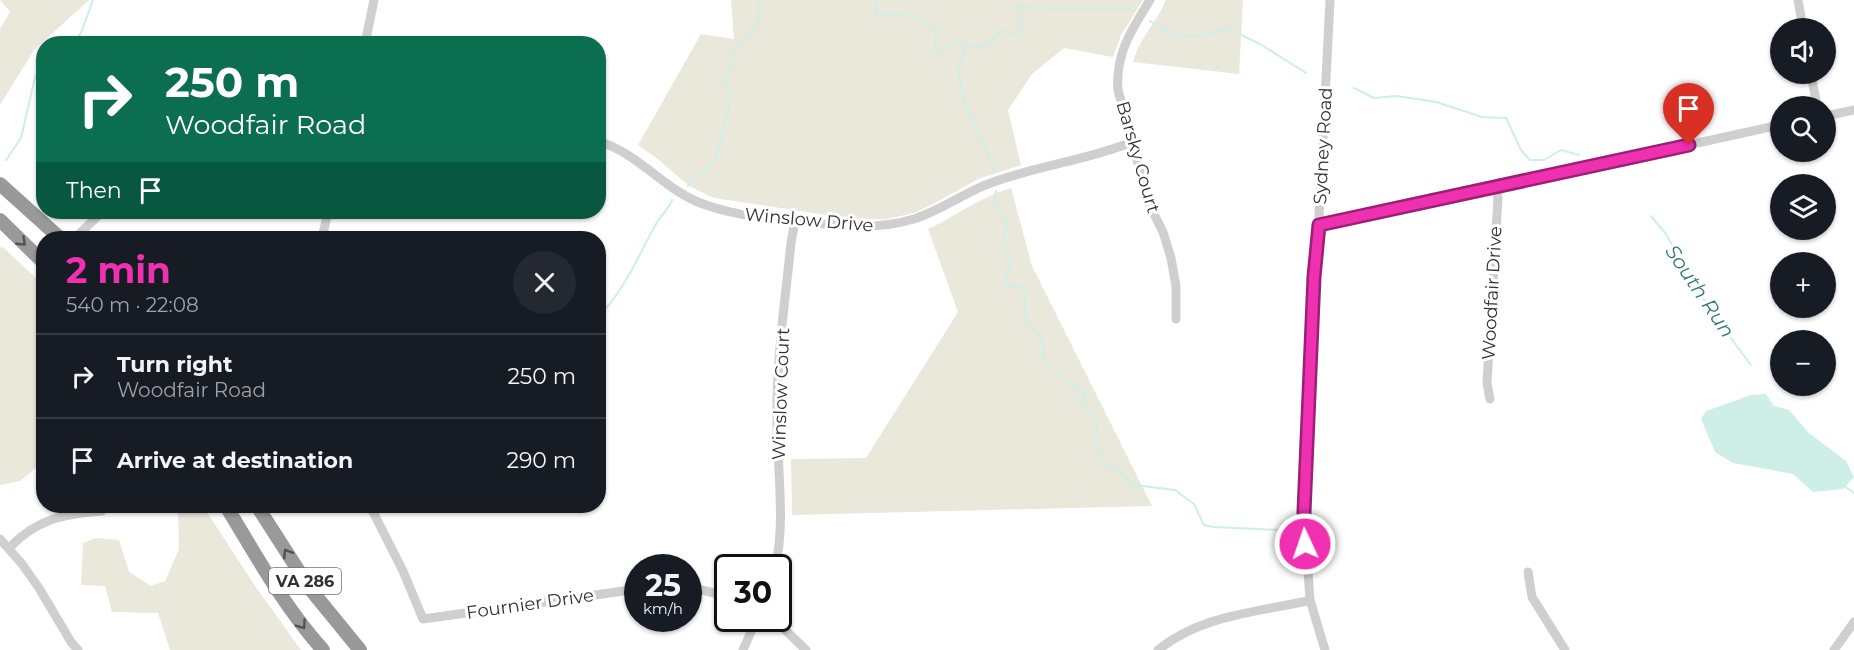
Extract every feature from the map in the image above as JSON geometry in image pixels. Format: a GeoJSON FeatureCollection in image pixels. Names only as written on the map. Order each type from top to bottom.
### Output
{"type":"FeatureCollection","features":[{"type":"Feature","properties":{"kind":"highway"},"geometry":{"type":"LineString","coordinates":[[0,184],[36,216]]}},
{"type":"Feature","properties":{"kind":"highway"},"geometry":{"type":"LineString","coordinates":[[39,219],[52,231]]}},
{"type":"Feature","properties":{"kind":"highway"},"geometry":{"type":"LineString","coordinates":[[0,220],[36,255]]}},
{"type":"Feature","properties":{"kind":"highway","name":"VA 286"},"geometry":{"type":"LineString","coordinates":[[230,513],[282,597],[323,650]]}},
{"type":"Feature","properties":{"kind":"highway","name":"VA 286"},"geometry":{"type":"LineString","coordinates":[[262,513],[311,590],[360,650]]}},
{"type":"Feature","properties":{"kind":"street"},"geometry":{"type":"LineString","coordinates":[[366,36],[374,0]]}},
{"type":"Feature","properties":{"kind":"street","name":"Barsky Court"},"geometry":{"type":"LineString","coordinates":[[1150,0],[1126,40],[1118,63],[1118,90],[1149,204],[1163,232],[1171,258],[1176,286],[1176,319]]}},
{"type":"Feature","properties":{"kind":"street","name":"Sydney Road"},"geometry":{"type":"LineString","coordinates":[[1325,650],[1310,600],[1304,512],[1315,259],[1319,225],[1330,0]]}},
{"type":"Feature","properties":{"kind":"street"},"geometry":{"type":"LineString","coordinates":[[1798,0],[1801,18]]}},
{"type":"Feature","properties":{"kind":"street"},"geometry":{"type":"LineString","coordinates":[[1836,114],[1854,110]]}},
{"type":"Feature","properties":{"kind":"street"},"geometry":{"type":"LineString","coordinates":[[1319,225],[1770,127]]}},
{"type":"Feature","properties":{"kind":"street","name":"Winslow Drive"},"geometry":{"type":"LineString","coordinates":[[606,144],[626,153],[677,191],[701,203],[732,213],[861,227],[900,223],[933,212],[987,184],[1110,151],[1132,142]]}},
{"type":"Feature","properties":{"kind":"street","name":"Woodfair Drive"},"geometry":{"type":"LineString","coordinates":[[1490,399],[1487,383],[1495,264],[1498,198],[1496,187]]}},
{"type":"Feature","properties":{"kind":"street"},"geometry":{"type":"LineString","coordinates":[[82,231],[95,219]]}},
{"type":"Feature","properties":{"kind":"street","name":"Winslow Court"},"geometry":{"type":"LineString","coordinates":[[778,554],[780,518],[777,385],[795,221]]}},
{"type":"Feature","properties":{"kind":"street"},"geometry":{"type":"LineString","coordinates":[[9,548],[26,532],[49,519],[71,513]]}},
{"type":"Feature","properties":{"kind":"street","name":"Fournier Drive"},"geometry":{"type":"LineString","coordinates":[[374,513],[407,579],[423,619],[624,591]]}},
{"type":"Feature","properties":{"kind":"street"},"geometry":{"type":"LineString","coordinates":[[0,539],[39,588],[78,650]]}},
{"type":"Feature","properties":{"kind":"street"},"geometry":{"type":"LineString","coordinates":[[1528,572],[1532,597],[1565,650]]}},
{"type":"Feature","properties":{"kind":"street"},"geometry":{"type":"LineString","coordinates":[[1158,650],[1180,634],[1204,623],[1310,600]]}},
{"type":"Feature","properties":{"kind":"street"},"geometry":{"type":"LineString","coordinates":[[1834,650],[1854,622]]}},
{"type":"Feature","properties":{"kind":"street"},"geometry":{"type":"LineString","coordinates":[[743,650],[751,632]]}},
{"type":"Feature","properties":{"kind":"street"},"geometry":{"type":"LineString","coordinates":[[787,632],[806,650]]}},
{"type":"Feature","properties":{"kind":"shaded area"},"geometry":{"type":"Polygon","coordinates":[[[0,0],[89,0],[49,36],[36,36],[36,48],[0,105],[0,29],[10,12],[0,0]]]}},
{"type":"Feature","properties":{"kind":"shaded area"},"geometry":{"type":"Polygon","coordinates":[[[731,0],[1143,0],[1121,35],[1113,57],[1064,48],[1032,74],[1008,110],[1021,165],[978,179],[914,213],[887,219],[860,220],[714,198],[689,186],[638,145],[701,34],[734,39],[731,0]]]}},
{"type":"Feature","properties":{"kind":"shaded area"},"geometry":{"type":"Polygon","coordinates":[[[1166,0],[1243,0],[1239,74],[1133,62],[1139,46],[1166,0]]]}},
{"type":"Feature","properties":{"kind":"shaded area"},"geometry":{"type":"Polygon","coordinates":[[[1011,188],[1032,266],[1152,506],[792,515],[791,459],[866,458],[958,312],[928,229],[978,202],[1011,188]]]}},
{"type":"Feature","properties":{"kind":"shaded area"},"geometry":{"type":"Polygon","coordinates":[[[0,247],[4,248],[36,278],[36,468],[20,481],[0,485],[0,247]]]}},
{"type":"Feature","properties":{"kind":"shaded area"},"geometry":{"type":"Polygon","coordinates":[[[1766,394],[1774,406],[1789,410],[1809,433],[1846,461],[1854,477],[1843,489],[1813,492],[1793,474],[1733,463],[1715,452],[1701,419],[1706,411],[1751,395],[1766,394]]]}},
{"type":"Feature","properties":{"kind":"shaded area"},"geometry":{"type":"Polygon","coordinates":[[[178,513],[208,513],[255,586],[301,650],[170,650],[158,613],[112,612],[105,586],[81,585],[83,543],[96,538],[119,540],[129,572],[151,586],[165,581],[179,549],[178,513]]]}},
{"type":"Feature","properties":{"kind":"waterway"},"geometry":{"type":"LineString","coordinates":[[79,36],[93,0]]}},
{"type":"Feature","properties":{"kind":"waterway"},"geometry":{"type":"LineString","coordinates":[[688,186],[712,165],[717,156],[731,98],[730,91],[723,82],[731,68],[730,55],[759,22],[758,0]]}},
{"type":"Feature","properties":{"kind":"waterway","name":"South Run"},"geometry":{"type":"LineString","coordinates":[[874,0],[878,16],[908,16],[936,27],[935,51],[939,52],[957,39],[976,47],[986,44],[1000,31],[1016,33],[1024,26],[1016,6],[1045,9],[1133,10]]}},
{"type":"Feature","properties":{"kind":"waterway","name":"South Run"},"geometry":{"type":"LineString","coordinates":[[1150,21],[1171,32],[1187,36],[1227,28],[1260,44],[1306,73]]}},
{"type":"Feature","properties":{"kind":"waterway"},"geometry":{"type":"LineString","coordinates":[[966,44],[958,68],[963,98],[996,172]]}},
{"type":"Feature","properties":{"kind":"waterway"},"geometry":{"type":"LineString","coordinates":[[6,160],[21,138],[36,76]]}},
{"type":"Feature","properties":{"kind":"waterway","name":"South Run"},"geometry":{"type":"LineString","coordinates":[[1354,88],[1374,98],[1397,96],[1436,102],[1482,117],[1506,118],[1521,150],[1530,160],[1544,160],[1561,150],[1579,155]]}},
{"type":"Feature","properties":{"kind":"waterway"},"geometry":{"type":"LineString","coordinates":[[996,191],[994,204],[1008,224],[1001,248],[1009,253],[1011,259],[1007,282],[1010,287],[1022,287],[1024,291],[1026,321],[1038,333],[1043,345],[1043,359],[1069,384],[1085,391],[1086,395],[1080,403],[1097,421],[1095,445],[1104,457],[1104,466],[1116,468],[1134,485],[1175,490],[1194,504],[1204,525],[1280,530],[1288,555]]}},
{"type":"Feature","properties":{"kind":"waterway"},"geometry":{"type":"LineString","coordinates":[[606,309],[616,296],[672,200]]}},
{"type":"Feature","properties":{"kind":"waterway","name":"South Run"},"geometry":{"type":"LineString","coordinates":[[1651,216],[1666,234],[1710,310],[1751,365]]}},
{"type":"Feature","properties":{"kind":"waterway"},"geometry":{"type":"LineString","coordinates":[[1844,486],[1854,493]]}},
{"type":"Feature","properties":{"kind":"route"},"geometry":{"type":"LineString","coordinates":[[1305,544],[1304,512],[1314,277],[1319,225],[1689,145]]}}]}
